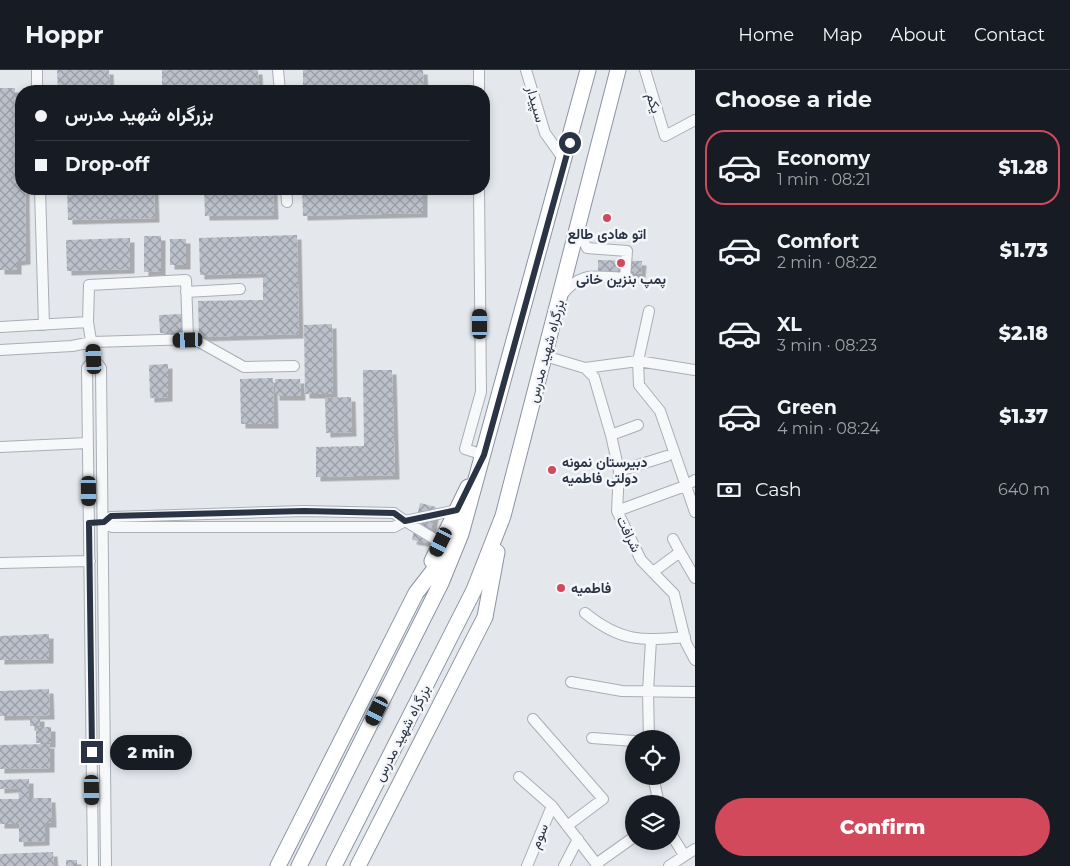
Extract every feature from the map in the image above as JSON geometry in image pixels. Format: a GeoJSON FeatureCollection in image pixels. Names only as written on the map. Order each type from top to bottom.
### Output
{"type":"FeatureCollection","features":[{"type":"Feature","properties":{"kind":"highway"},"geometry":{"type":"LineString","coordinates":[[299,866],[437,591],[461,534],[565,161],[588,70]]}},
{"type":"Feature","properties":{"kind":"highway","name":"بزرگراه شهید مدرس"},"geometry":{"type":"LineString","coordinates":[[358,866],[485,617],[503,516],[618,70]]}},
{"type":"Feature","properties":{"kind":"highway"},"geometry":{"type":"LineString","coordinates":[[278,866],[484,455]]}},
{"type":"Feature","properties":{"kind":"highway","name":"بزرگراه شهید مدرس"},"geometry":{"type":"LineString","coordinates":[[334,866],[466,606],[485,566],[503,516]]}},
{"type":"Feature","properties":{"kind":"highway"},"geometry":{"type":"LineString","coordinates":[[416,593],[461,534]]}},
{"type":"Feature","properties":{"kind":"street"},"geometry":{"type":"LineString","coordinates":[[37,70],[38,85]]}},
{"type":"Feature","properties":{"kind":"street"},"geometry":{"type":"LineString","coordinates":[[278,70],[279,85]]}},
{"type":"Feature","properties":{"kind":"street"},"geometry":{"type":"LineString","coordinates":[[479,70],[479,85]]}},
{"type":"Feature","properties":{"kind":"street","name":"سپیدار"},"geometry":{"type":"LineString","coordinates":[[526,70],[545,133],[565,161]]}},
{"type":"Feature","properties":{"kind":"street","name":"یکم"},"geometry":{"type":"LineString","coordinates":[[644,70],[665,136],[695,120]]}},
{"type":"Feature","properties":{"kind":"street"},"geometry":{"type":"LineString","coordinates":[[40,195],[44,325]]}},
{"type":"Feature","properties":{"kind":"street"},"geometry":{"type":"LineString","coordinates":[[286,195],[287,202]]}},
{"type":"Feature","properties":{"kind":"street"},"geometry":{"type":"LineString","coordinates":[[479,195],[481,392],[465,449],[484,455]]}},
{"type":"Feature","properties":{"kind":"street"},"geometry":{"type":"LineString","coordinates":[[560,298],[570,286],[583,277],[625,278],[627,251],[587,248],[578,231]]}},
{"type":"Feature","properties":{"kind":"street"},"geometry":{"type":"LineString","coordinates":[[106,866],[101,368],[94,359],[88,322],[89,285],[186,280],[188,340]]}},
{"type":"Feature","properties":{"kind":"street"},"geometry":{"type":"LineString","coordinates":[[186,292],[240,289]]}},
{"type":"Feature","properties":{"kind":"street"},"geometry":{"type":"LineString","coordinates":[[649,311],[638,361],[639,385],[660,411],[695,512]]}},
{"type":"Feature","properties":{"kind":"street"},"geometry":{"type":"LineString","coordinates":[[0,327],[88,322]]}},
{"type":"Feature","properties":{"kind":"street"},"geometry":{"type":"LineString","coordinates":[[0,350],[72,346],[92,342],[194,339],[244,367],[294,366]]}},
{"type":"Feature","properties":{"kind":"street"},"geometry":{"type":"LineString","coordinates":[[545,356],[586,368],[638,361],[695,370]]}},
{"type":"Feature","properties":{"kind":"street"},"geometry":{"type":"LineString","coordinates":[[93,866],[87,368],[94,359]]}},
{"type":"Feature","properties":{"kind":"street","name":"شرافت"},"geometry":{"type":"LineString","coordinates":[[586,368],[594,377],[611,435],[619,471],[617,510],[641,560],[674,594],[685,638],[695,660]]}},
{"type":"Feature","properties":{"kind":"street"},"geometry":{"type":"LineString","coordinates":[[611,435],[638,425]]}},
{"type":"Feature","properties":{"kind":"street"},"geometry":{"type":"LineString","coordinates":[[0,447],[88,443]]}},
{"type":"Feature","properties":{"kind":"street"},"geometry":{"type":"LineString","coordinates":[[619,471],[667,456]]}},
{"type":"Feature","properties":{"kind":"street"},"geometry":{"type":"LineString","coordinates":[[617,510],[685,486],[695,480]]}},
{"type":"Feature","properties":{"kind":"street"},"geometry":{"type":"LineString","coordinates":[[89,523],[104,522],[112,527],[394,527],[405,521],[457,510]]}},
{"type":"Feature","properties":{"kind":"street"},"geometry":{"type":"LineString","coordinates":[[104,522],[111,516],[304,511],[394,513],[441,542]]}},
{"type":"Feature","properties":{"kind":"street"},"geometry":{"type":"LineString","coordinates":[[304,511],[305,526]]}},
{"type":"Feature","properties":{"kind":"street"},"geometry":{"type":"LineString","coordinates":[[673,540],[695,578]]}},
{"type":"Feature","properties":{"kind":"street"},"geometry":{"type":"LineString","coordinates":[[653,572],[680,552]]}},
{"type":"Feature","properties":{"kind":"street"},"geometry":{"type":"LineString","coordinates":[[0,563],[90,561]]}},
{"type":"Feature","properties":{"kind":"street"},"geometry":{"type":"LineString","coordinates":[[585,613],[605,629],[624,637],[651,640],[685,638]]}},
{"type":"Feature","properties":{"kind":"street"},"geometry":{"type":"LineString","coordinates":[[649,730],[648,691],[651,640]]}},
{"type":"Feature","properties":{"kind":"street"},"geometry":{"type":"LineString","coordinates":[[571,682],[622,691],[695,692]]}},
{"type":"Feature","properties":{"kind":"street"},"geometry":{"type":"LineString","coordinates":[[533,719],[603,799],[567,826]]}},
{"type":"Feature","properties":{"kind":"street"},"geometry":{"type":"LineString","coordinates":[[592,738],[625,740]]}},
{"type":"Feature","properties":{"kind":"street"},"geometry":{"type":"LineString","coordinates":[[519,777],[552,806],[597,865],[625,844]]}},
{"type":"Feature","properties":{"kind":"street","name":"سوم"},"geometry":{"type":"LineString","coordinates":[[527,866],[552,806]]}},
{"type":"Feature","properties":{"kind":"street"},"geometry":{"type":"LineString","coordinates":[[564,866],[578,839]]}},
{"type":"Feature","properties":{"kind":"street"},"geometry":{"type":"LineString","coordinates":[[680,849],[684,856]]}},
{"type":"Feature","properties":{"kind":"street"},"geometry":{"type":"LineString","coordinates":[[669,866],[695,849]]}},
{"type":"Feature","properties":{"kind":"building"},"geometry":{"type":"Polygon","coordinates":[[[57,70],[109,70],[110,85],[58,85],[57,70]]]}},
{"type":"Feature","properties":{"kind":"building"},"geometry":{"type":"Polygon","coordinates":[[[162,70],[258,70],[259,85],[162,85],[162,70]]]}},
{"type":"Feature","properties":{"kind":"building"},"geometry":{"type":"Polygon","coordinates":[[[303,70],[423,70],[424,85],[303,85],[303,70]]]}},
{"type":"Feature","properties":{"kind":"building"},"geometry":{"type":"Polygon","coordinates":[[[0,88],[15,88],[15,195],[25,195],[26,260],[17,261],[17,270],[0,270],[0,88]]]}},
{"type":"Feature","properties":{"kind":"building"},"geometry":{"type":"Polygon","coordinates":[[[67,195],[154,195],[155,218],[68,220],[67,195]]]}},
{"type":"Feature","properties":{"kind":"building"},"geometry":{"type":"Polygon","coordinates":[[[204,195],[273,195],[274,215],[205,216],[204,195]]]}},
{"type":"Feature","properties":{"kind":"building"},"geometry":{"type":"Polygon","coordinates":[[[302,195],[423,195],[423,213],[303,216],[302,195]]]}},
{"type":"Feature","properties":{"kind":"building"},"geometry":{"type":"Polygon","coordinates":[[[297,235],[299,334],[199,337],[198,301],[263,300],[263,273],[200,275],[199,238],[297,235]]]}},
{"type":"Feature","properties":{"kind":"building"},"geometry":{"type":"Polygon","coordinates":[[[144,236],[161,236],[161,271],[144,272],[144,236]]]}},
{"type":"Feature","properties":{"kind":"building"},"geometry":{"type":"Polygon","coordinates":[[[130,238],[130,269],[67,271],[66,240],[130,238]]]}},
{"type":"Feature","properties":{"kind":"building"},"geometry":{"type":"Polygon","coordinates":[[[170,239],[186,239],[186,265],[170,265],[170,239]]]}},
{"type":"Feature","properties":{"kind":"building"},"geometry":{"type":"Polygon","coordinates":[[[598,260],[642,261],[641,274],[598,272],[598,260]]]}},
{"type":"Feature","properties":{"kind":"building"},"geometry":{"type":"Polygon","coordinates":[[[182,314],[183,333],[160,333],[159,315],[182,314]]]}},
{"type":"Feature","properties":{"kind":"building"},"geometry":{"type":"Polygon","coordinates":[[[332,324],[333,394],[305,394],[304,325],[332,324]]]}},
{"type":"Feature","properties":{"kind":"building"},"geometry":{"type":"Polygon","coordinates":[[[168,364],[168,397],[150,398],[149,365],[168,364]]]}},
{"type":"Feature","properties":{"kind":"building"},"geometry":{"type":"Polygon","coordinates":[[[363,370],[392,370],[395,475],[316,477],[316,447],[364,446],[363,370]]]}},
{"type":"Feature","properties":{"kind":"building"},"geometry":{"type":"Polygon","coordinates":[[[273,378],[274,424],[241,424],[240,379],[273,378]]]}},
{"type":"Feature","properties":{"kind":"building"},"geometry":{"type":"Polygon","coordinates":[[[275,379],[300,379],[301,396],[275,396],[275,379]]]}},
{"type":"Feature","properties":{"kind":"building"},"geometry":{"type":"Polygon","coordinates":[[[351,397],[352,432],[326,433],[325,398],[351,397]]]}},
{"type":"Feature","properties":{"kind":"building"},"geometry":{"type":"Polygon","coordinates":[[[420,503],[436,507],[428,543],[412,540],[420,503]]]}},
{"type":"Feature","properties":{"kind":"building"},"geometry":{"type":"Polygon","coordinates":[[[49,634],[49,659],[0,660],[0,636],[49,634]]]}},
{"type":"Feature","properties":{"kind":"building"},"geometry":{"type":"Polygon","coordinates":[[[49,689],[50,715],[0,716],[0,691],[49,689]]]}},
{"type":"Feature","properties":{"kind":"building"},"geometry":{"type":"Polygon","coordinates":[[[30,717],[40,717],[40,726],[30,726],[30,717]]]}},
{"type":"Feature","properties":{"kind":"building"},"geometry":{"type":"Polygon","coordinates":[[[36,727],[51,727],[51,743],[36,743],[36,727]]]}},
{"type":"Feature","properties":{"kind":"building"},"geometry":{"type":"Polygon","coordinates":[[[50,744],[50,768],[0,769],[0,745],[50,744]]]}},
{"type":"Feature","properties":{"kind":"building"},"geometry":{"type":"Polygon","coordinates":[[[29,779],[29,798],[51,798],[52,823],[45,823],[45,841],[19,842],[19,824],[0,824],[0,799],[19,799],[18,788],[0,789],[0,780],[29,779]]]}},
{"type":"Feature","properties":{"kind":"building"},"geometry":{"type":"Polygon","coordinates":[[[53,852],[54,866],[0,866],[0,854],[53,852]]]}},
{"type":"Feature","properties":{"kind":"building"},"geometry":{"type":"Polygon","coordinates":[[[66,860],[77,860],[77,866],[66,866],[66,860]]]}},
{"type":"Feature","properties":{"kind":"place","name":"اتو هادی طالع"},"geometry":{"type":"Point","coordinates":[607,218]}},
{"type":"Feature","properties":{"kind":"place","name":"پمپ بنزین خانی"},"geometry":{"type":"Point","coordinates":[621,263]}},
{"type":"Feature","properties":{"kind":"place","name":"دبیرستان نمونه دولتی فاطمیه"},"geometry":{"type":"Point","coordinates":[552,470]}},
{"type":"Feature","properties":{"kind":"place","name":"فاطمیه"},"geometry":{"type":"Point","coordinates":[561,588]}},
{"type":"Feature","properties":{"kind":"route"},"geometry":{"type":"LineString","coordinates":[[92,752],[89,523],[104,522],[111,516],[304,511],[394,513],[405,521],[457,510],[484,455],[570,143]]}}]}
